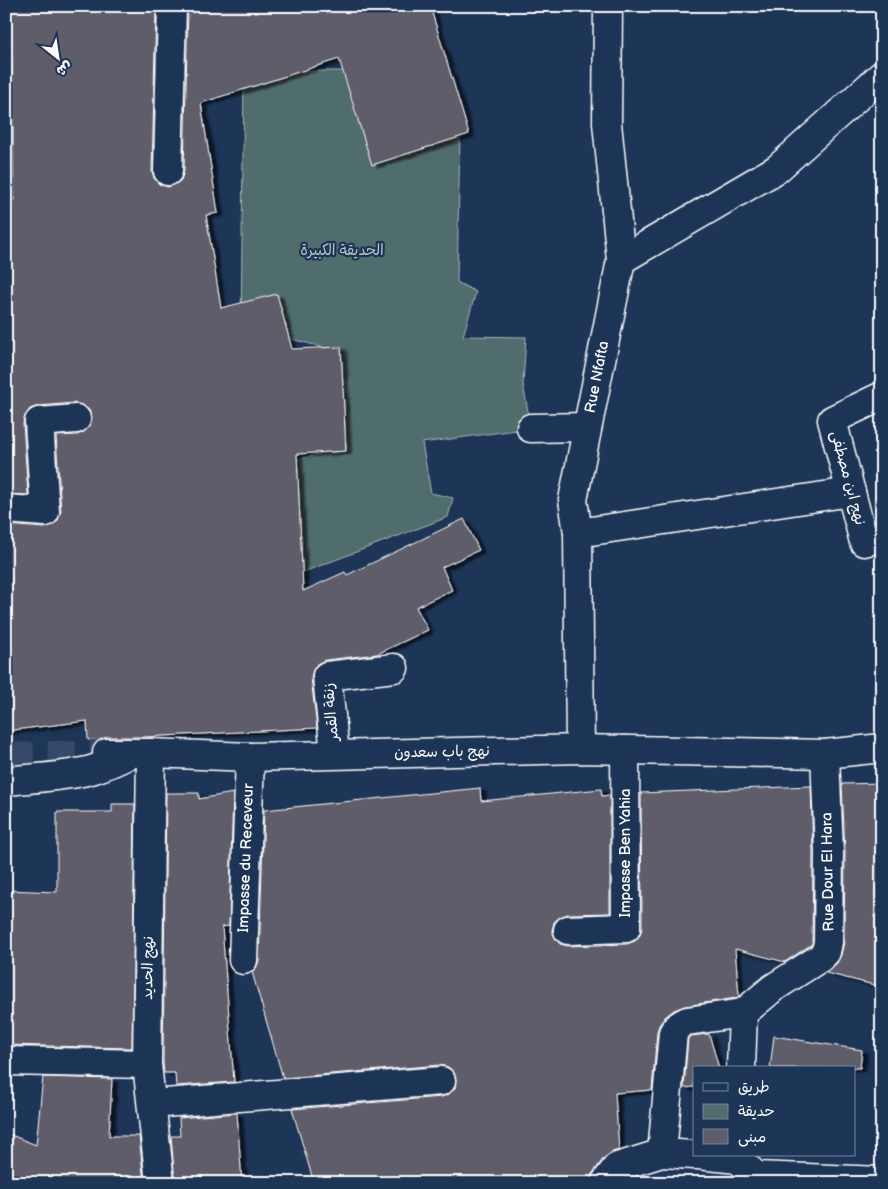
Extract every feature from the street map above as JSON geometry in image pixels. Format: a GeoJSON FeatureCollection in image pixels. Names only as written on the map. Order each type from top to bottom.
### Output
{"type":"FeatureCollection","features":[{"type":"Feature","properties":{"kind":"street"},"geometry":{"type":"LineString","coordinates":[[168,171],[172,6]]}},
{"type":"Feature","properties":{"kind":"street","name":"Rue Nfafta"},"geometry":{"type":"LineString","coordinates":[[580,749],[578,533],[573,500],[621,260],[607,123],[608,6]]}},
{"type":"Feature","properties":{"kind":"street"},"geometry":{"type":"LineString","coordinates":[[621,260],[777,169],[882,74]]}},
{"type":"Feature","properties":{"kind":"street","name":"نهج ابن مصطفى"},"geometry":{"type":"LineString","coordinates":[[882,396],[832,420],[864,542],[882,537]]}},
{"type":"Feature","properties":{"kind":"street"},"geometry":{"type":"LineString","coordinates":[[6,509],[44,512],[39,422],[76,419]]}},
{"type":"Feature","properties":{"kind":"street"},"geometry":{"type":"LineString","coordinates":[[532,428],[588,427]]}},
{"type":"Feature","properties":{"kind":"street"},"geometry":{"type":"LineString","coordinates":[[578,533],[851,492]]}},
{"type":"Feature","properties":{"kind":"street","name":"زنقة القمر"},"geometry":{"type":"LineString","coordinates":[[335,754],[327,676],[394,668]]}},
{"type":"Feature","properties":{"kind":"street","name":"نهج باب سعدون"},"geometry":{"type":"LineString","coordinates":[[6,781],[91,770],[129,753],[250,757],[580,749],[825,754],[882,748]]}},
{"type":"Feature","properties":{"kind":"street","name":"Impasse Ben Yahia"},"geometry":{"type":"LineString","coordinates":[[568,930],[626,928],[625,750]]}},
{"type":"Feature","properties":{"kind":"street","name":"نهج الحديد"},"geometry":{"type":"LineString","coordinates":[[129,753],[147,1064],[160,1183]]}},
{"type":"Feature","properties":{"kind":"street","name":"Rue Dour El Hara"},"geometry":{"type":"LineString","coordinates":[[743,1013],[773,988],[820,958],[826,952],[828,942],[829,853],[825,754]]}},
{"type":"Feature","properties":{"kind":"street","name":"Impasse du Receveur"},"geometry":{"type":"LineString","coordinates":[[243,960],[250,757]]}},
{"type":"Feature","properties":{"kind":"street"},"geometry":{"type":"LineString","coordinates":[[662,1153],[673,1033],[676,1028],[687,1021],[743,1013],[741,1066]]}},
{"type":"Feature","properties":{"kind":"street"},"geometry":{"type":"LineString","coordinates":[[6,1061],[147,1064]]}},
{"type":"Feature","properties":{"kind":"street"},"geometry":{"type":"LineString","coordinates":[[152,1104],[441,1081]]}},
{"type":"Feature","properties":{"kind":"street"},"geometry":{"type":"LineString","coordinates":[[605,1183],[617,1168],[662,1153],[693,1155]]}},
{"type":"Feature","properties":{"kind":"street"},"geometry":{"type":"LineString","coordinates":[[718,1156],[739,1157],[756,1176],[882,1181]]}},
{"type":"Feature","properties":{"kind":"green space","name":"الحديقة الكبيرة"},"geometry":{"type":"Polygon","coordinates":[[[244,71],[364,71],[460,136],[457,282],[476,292],[463,336],[526,337],[523,384],[531,428],[422,443],[431,493],[453,498],[448,517],[293,576],[280,463],[347,448],[326,348],[241,326],[244,71]]]}},
{"type":"Feature","properties":{"kind":"building"},"geometry":{"type":"Polygon","coordinates":[[[11,6],[156,6],[152,171],[154,178],[159,184],[168,187],[181,180],[184,171],[188,6],[430,6],[469,134],[372,165],[339,59],[201,103],[218,213],[206,215],[221,308],[277,294],[292,349],[341,347],[346,451],[297,454],[303,591],[345,572],[347,575],[464,519],[479,550],[442,567],[452,590],[416,607],[428,630],[377,654],[325,660],[317,664],[311,678],[317,728],[144,737],[107,737],[99,740],[88,740],[87,721],[6,731],[6,525],[44,528],[53,525],[58,520],[61,511],[56,436],[77,435],[84,432],[90,426],[92,418],[89,410],[75,403],[38,406],[30,409],[23,423],[28,495],[6,494],[6,200],[14,200],[11,6]]]}},
{"type":"Feature","properties":{"kind":"building"},"geometry":{"type":"Polygon","coordinates":[[[882,783],[882,987],[826,973],[837,963],[844,942],[845,853],[842,784],[882,783]]]}},
{"type":"Feature","properties":{"kind":"building"},"geometry":{"type":"Polygon","coordinates":[[[811,786],[813,853],[812,944],[785,962],[735,949],[739,996],[685,1006],[674,1010],[665,1017],[659,1025],[657,1032],[652,1090],[615,1093],[619,1150],[612,1152],[604,1158],[592,1174],[590,1183],[314,1183],[292,1109],[442,1097],[449,1094],[455,1088],[456,1079],[454,1072],[448,1067],[440,1065],[283,1078],[252,972],[259,961],[264,810],[480,788],[481,801],[601,789],[602,796],[610,795],[610,913],[567,914],[554,922],[552,931],[560,944],[568,946],[627,944],[635,941],[640,935],[642,928],[641,793],[811,786]]]}},
{"type":"Feature","properties":{"kind":"building"},"geometry":{"type":"Polygon","coordinates":[[[166,793],[199,793],[199,799],[233,793],[229,926],[222,927],[234,1082],[176,1086],[175,1073],[164,1073],[166,793]]]}},
{"type":"Feature","properties":{"kind":"building"},"geometry":{"type":"Polygon","coordinates":[[[112,804],[135,804],[132,1048],[6,1045],[6,890],[57,892],[57,812],[112,812],[112,804]]]}},
{"type":"Feature","properties":{"kind":"building"},"geometry":{"type":"Polygon","coordinates":[[[709,1034],[718,1066],[693,1066],[693,1087],[684,1088],[688,1038],[709,1034]]]}},
{"type":"Feature","properties":{"kind":"building"},"geometry":{"type":"Polygon","coordinates":[[[774,1036],[862,1050],[860,1068],[856,1068],[856,1066],[770,1066],[774,1036]]]}},
{"type":"Feature","properties":{"kind":"building"},"geometry":{"type":"Polygon","coordinates":[[[43,1077],[112,1079],[109,1136],[139,1136],[144,1183],[6,1183],[6,1133],[36,1145],[43,1077]]]}},
{"type":"Feature","properties":{"kind":"building"},"geometry":{"type":"Polygon","coordinates":[[[237,1113],[242,1183],[175,1183],[171,1136],[180,1136],[179,1118],[237,1113]]]}},
{"type":"Feature","properties":{"kind":"tunnel"},"geometry":{"type":"LineString","coordinates":[[6,757],[107,753]]}}]}
